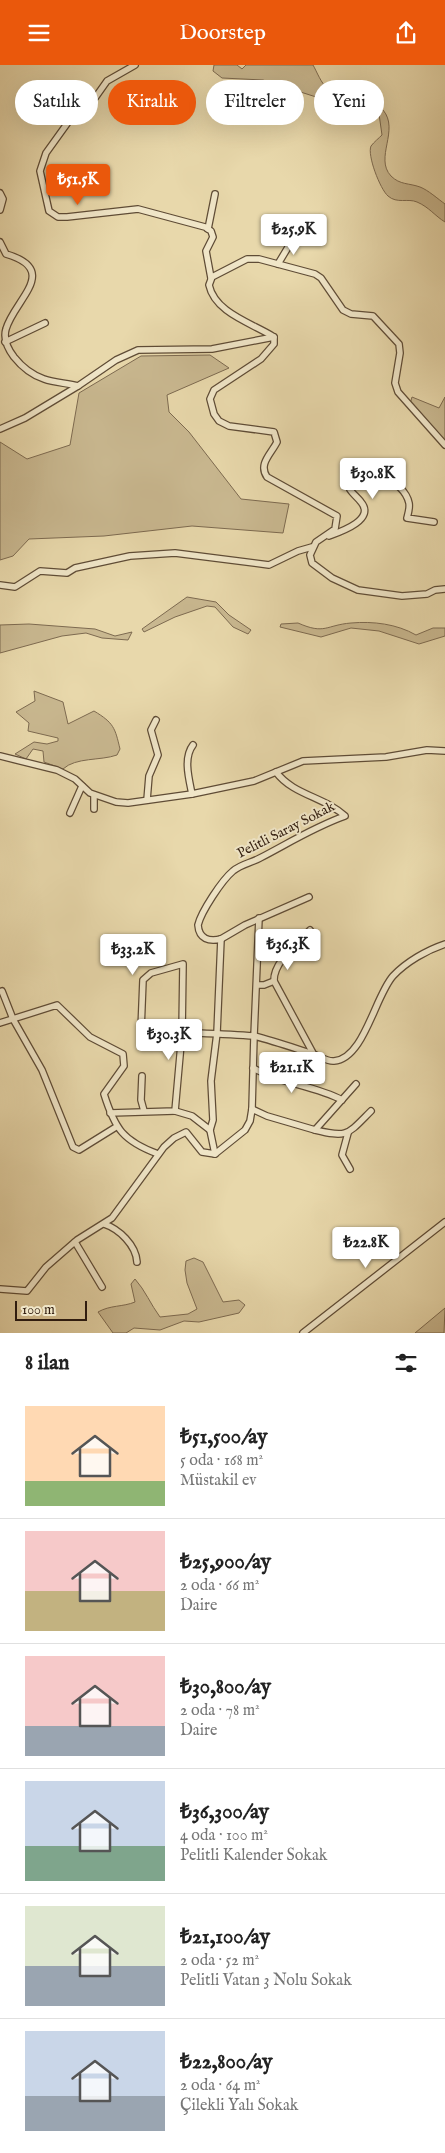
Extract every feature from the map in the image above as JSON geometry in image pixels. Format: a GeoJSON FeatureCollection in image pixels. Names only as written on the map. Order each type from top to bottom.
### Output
{"type":"FeatureCollection","features":[{"type":"Feature","properties":{"kind":"street"},"geometry":{"type":"LineString","coordinates":[[136,65],[107,81],[95,98],[69,121],[46,153],[40,171],[49,211],[58,217],[67,217],[138,209],[212,231],[213,237],[206,251],[212,278],[209,285],[216,301],[229,312],[274,337]]}},
{"type":"Feature","properties":{"kind":"street"},"geometry":{"type":"LineString","coordinates":[[0,193],[3,199],[0,210]]}},
{"type":"Feature","properties":{"kind":"street"},"geometry":{"type":"LineString","coordinates":[[208,229],[215,194]]}},
{"type":"Feature","properties":{"kind":"street"},"geometry":{"type":"LineString","coordinates":[[278,264],[293,239]]}},
{"type":"Feature","properties":{"kind":"street"},"geometry":{"type":"LineString","coordinates":[[0,243],[6,254],[19,258],[26,263],[32,273],[30,289],[6,329],[5,342],[21,367],[46,380],[78,386]]}},
{"type":"Feature","properties":{"kind":"street"},"geometry":{"type":"LineString","coordinates":[[212,278],[247,259],[278,264],[315,274],[321,278],[343,310],[351,314],[373,317],[391,333],[399,344],[400,353],[395,383],[398,392],[445,445]]}},
{"type":"Feature","properties":{"kind":"street"},"geometry":{"type":"LineString","coordinates":[[5,342],[45,323]]}},
{"type":"Feature","properties":{"kind":"street"},"geometry":{"type":"LineString","coordinates":[[0,429],[26,418],[116,360],[138,350],[212,349],[274,337]]}},
{"type":"Feature","properties":{"kind":"street"},"geometry":{"type":"LineString","coordinates":[[0,585],[15,587],[40,571],[68,573],[75,568],[130,556],[175,553],[268,565],[298,551],[312,547],[335,529],[337,516],[267,477],[264,468],[265,460],[277,443],[277,437],[274,432],[229,426],[219,421],[214,414],[210,399],[214,390],[269,352],[274,344],[274,337]]}},
{"type":"Feature","properties":{"kind":"street"},"geometry":{"type":"LineString","coordinates":[[318,541],[350,528],[361,520],[364,512],[363,504],[349,490],[348,485],[348,480],[361,473],[381,476],[404,492],[409,503],[407,518],[434,522]]}},
{"type":"Feature","properties":{"kind":"street"},"geometry":{"type":"LineString","coordinates":[[312,547],[310,555],[312,563],[318,569],[332,578],[358,589],[415,595],[445,589]]}},
{"type":"Feature","properties":{"kind":"street"},"geometry":{"type":"LineString","coordinates":[[147,800],[148,776],[158,755],[151,730],[156,720]]}},
{"type":"Feature","properties":{"kind":"street"},"geometry":{"type":"LineString","coordinates":[[192,794],[188,766],[189,750],[193,745]]}},
{"type":"Feature","properties":{"kind":"street"},"geometry":{"type":"LineString","coordinates":[[0,756],[57,770],[94,795],[116,802],[192,794],[254,781],[299,762],[321,759],[386,757],[428,750],[445,751]]}},
{"type":"Feature","properties":{"kind":"street","name":"Pelitli Saray Sokak"},"geometry":{"type":"LineString","coordinates":[[221,939],[207,940],[200,936],[198,925],[232,872],[315,827],[345,816],[337,809],[283,781],[276,772]]}},
{"type":"Feature","properties":{"kind":"street"},"geometry":{"type":"LineString","coordinates":[[70,813],[82,786]]}},
{"type":"Feature","properties":{"kind":"street"},"geometry":{"type":"LineString","coordinates":[[94,795],[94,809]]}},
{"type":"Feature","properties":{"kind":"street"},"geometry":{"type":"LineString","coordinates":[[215,1154],[210,1130],[213,1120],[212,1074],[217,1033],[221,939],[258,919],[309,897]]}},
{"type":"Feature","properties":{"kind":"street"},"geometry":{"type":"LineString","coordinates":[[0,1289],[27,1291],[46,1267],[75,1242],[104,1224],[118,1211],[158,1154],[174,1138],[186,1132],[202,1152],[215,1154],[245,1130],[252,1109],[258,919]]}},
{"type":"Feature","properties":{"kind":"street"},"geometry":{"type":"LineString","coordinates":[[310,931],[284,959],[275,972],[274,981],[314,1055]]}},
{"type":"Feature","properties":{"kind":"street"},"geometry":{"type":"LineString","coordinates":[[175,1111],[182,1033],[183,965],[151,973],[143,980],[141,1030],[182,1033],[217,1033],[254,1036],[332,1061],[346,1057],[364,1033],[380,995],[393,977],[404,967],[435,948],[445,945]]}},
{"type":"Feature","properties":{"kind":"street"},"geometry":{"type":"LineString","coordinates":[[257,985],[264,985],[274,981]]}},
{"type":"Feature","properties":{"kind":"street"},"geometry":{"type":"LineString","coordinates":[[2,991],[13,1019],[42,1070],[73,1147],[80,1150],[87,1147],[116,1127]]}},
{"type":"Feature","properties":{"kind":"street"},"geometry":{"type":"LineString","coordinates":[[0,1023],[57,1005],[90,1037],[120,1051],[125,1059],[124,1066],[104,1094],[110,1113],[116,1127],[131,1142],[158,1154]]}},
{"type":"Feature","properties":{"kind":"street"},"geometry":{"type":"LineString","coordinates":[[253,1068],[264,1074],[308,1087],[342,1100]]}},
{"type":"Feature","properties":{"kind":"street"},"geometry":{"type":"LineString","coordinates":[[142,1077],[140,1100],[144,1111]]}},
{"type":"Feature","properties":{"kind":"street"},"geometry":{"type":"LineString","coordinates":[[314,1130],[356,1084]]}},
{"type":"Feature","properties":{"kind":"street"},"geometry":{"type":"LineString","coordinates":[[252,1109],[267,1116],[314,1130],[335,1135],[348,1133]]}},
{"type":"Feature","properties":{"kind":"street"},"geometry":{"type":"LineString","coordinates":[[110,1113],[175,1111],[192,1116],[210,1130]]}},
{"type":"Feature","properties":{"kind":"street"},"geometry":{"type":"LineString","coordinates":[[350,1169],[342,1155],[348,1133],[370,1111]]}},
{"type":"Feature","properties":{"kind":"street"},"geometry":{"type":"LineString","coordinates":[[303,1333],[445,1222]]}},
{"type":"Feature","properties":{"kind":"street"},"geometry":{"type":"LineString","coordinates":[[104,1224],[112,1227],[134,1249],[136,1262]]}},
{"type":"Feature","properties":{"kind":"street"},"geometry":{"type":"LineString","coordinates":[[75,1242],[102,1287]]}},
{"type":"Feature","properties":{"kind":"shaded area"},"geometry":{"type":"Polygon","coordinates":[[[214,65],[237,65],[242,69],[246,65],[313,65],[321,80],[314,80],[314,96],[304,93],[304,80],[222,78],[213,71],[214,65]]]}},
{"type":"Feature","properties":{"kind":"shaded area"},"geometry":{"type":"Polygon","coordinates":[[[384,112],[388,118],[389,126],[385,152],[386,169],[398,181],[423,188],[445,204],[445,222],[421,204],[414,201],[391,198],[381,187],[370,150],[371,146],[382,135],[381,125],[384,125],[384,112]]]}},
{"type":"Feature","properties":{"kind":"shaded area"},"geometry":{"type":"Polygon","coordinates":[[[210,355],[229,368],[167,395],[169,412],[189,432],[241,499],[289,504],[283,533],[192,526],[104,536],[29,539],[13,556],[0,560],[0,442],[27,459],[70,445],[79,393],[141,356],[210,355]]]}},
{"type":"Feature","properties":{"kind":"shaded area"},"geometry":{"type":"Polygon","coordinates":[[[412,397],[439,408],[445,397],[445,442],[410,404],[412,397]]]}},
{"type":"Feature","properties":{"kind":"shaded area"},"geometry":{"type":"Polygon","coordinates":[[[187,597],[216,602],[229,615],[251,630],[248,634],[233,627],[215,607],[207,606],[175,617],[144,632],[142,629],[187,597]]]}},
{"type":"Feature","properties":{"kind":"shaded area"},"geometry":{"type":"Polygon","coordinates":[[[368,622],[401,628],[416,635],[433,628],[445,628],[445,636],[419,644],[379,631],[351,628],[321,637],[280,627],[281,624],[298,623],[320,629],[343,624],[368,622]]]}},
{"type":"Feature","properties":{"kind":"shaded area"},"geometry":{"type":"Polygon","coordinates":[[[29,624],[95,629],[115,636],[132,632],[128,640],[102,638],[86,633],[62,636],[0,653],[0,625],[29,624]]]}},
{"type":"Feature","properties":{"kind":"shaded area"},"geometry":{"type":"Polygon","coordinates":[[[34,691],[63,702],[68,724],[94,711],[106,719],[113,727],[117,736],[120,749],[117,755],[81,761],[68,765],[63,769],[44,762],[43,751],[33,749],[26,759],[15,754],[34,742],[47,744],[58,741],[58,738],[28,731],[29,723],[16,712],[35,701],[34,691]]]}},
{"type":"Feature","properties":{"kind":"shaded area"},"geometry":{"type":"Polygon","coordinates":[[[194,1258],[203,1262],[223,1302],[239,1300],[245,1305],[239,1313],[199,1322],[184,1321],[160,1330],[134,1328],[126,1333],[113,1333],[98,1312],[107,1308],[135,1302],[131,1284],[135,1279],[160,1317],[188,1314],[197,1309],[187,1283],[185,1270],[186,1261],[194,1258]]]}},
{"type":"Feature","properties":{"kind":"shaded area"},"geometry":{"type":"Polygon","coordinates":[[[445,1308],[444,1333],[415,1333],[445,1308]]]}}]}
